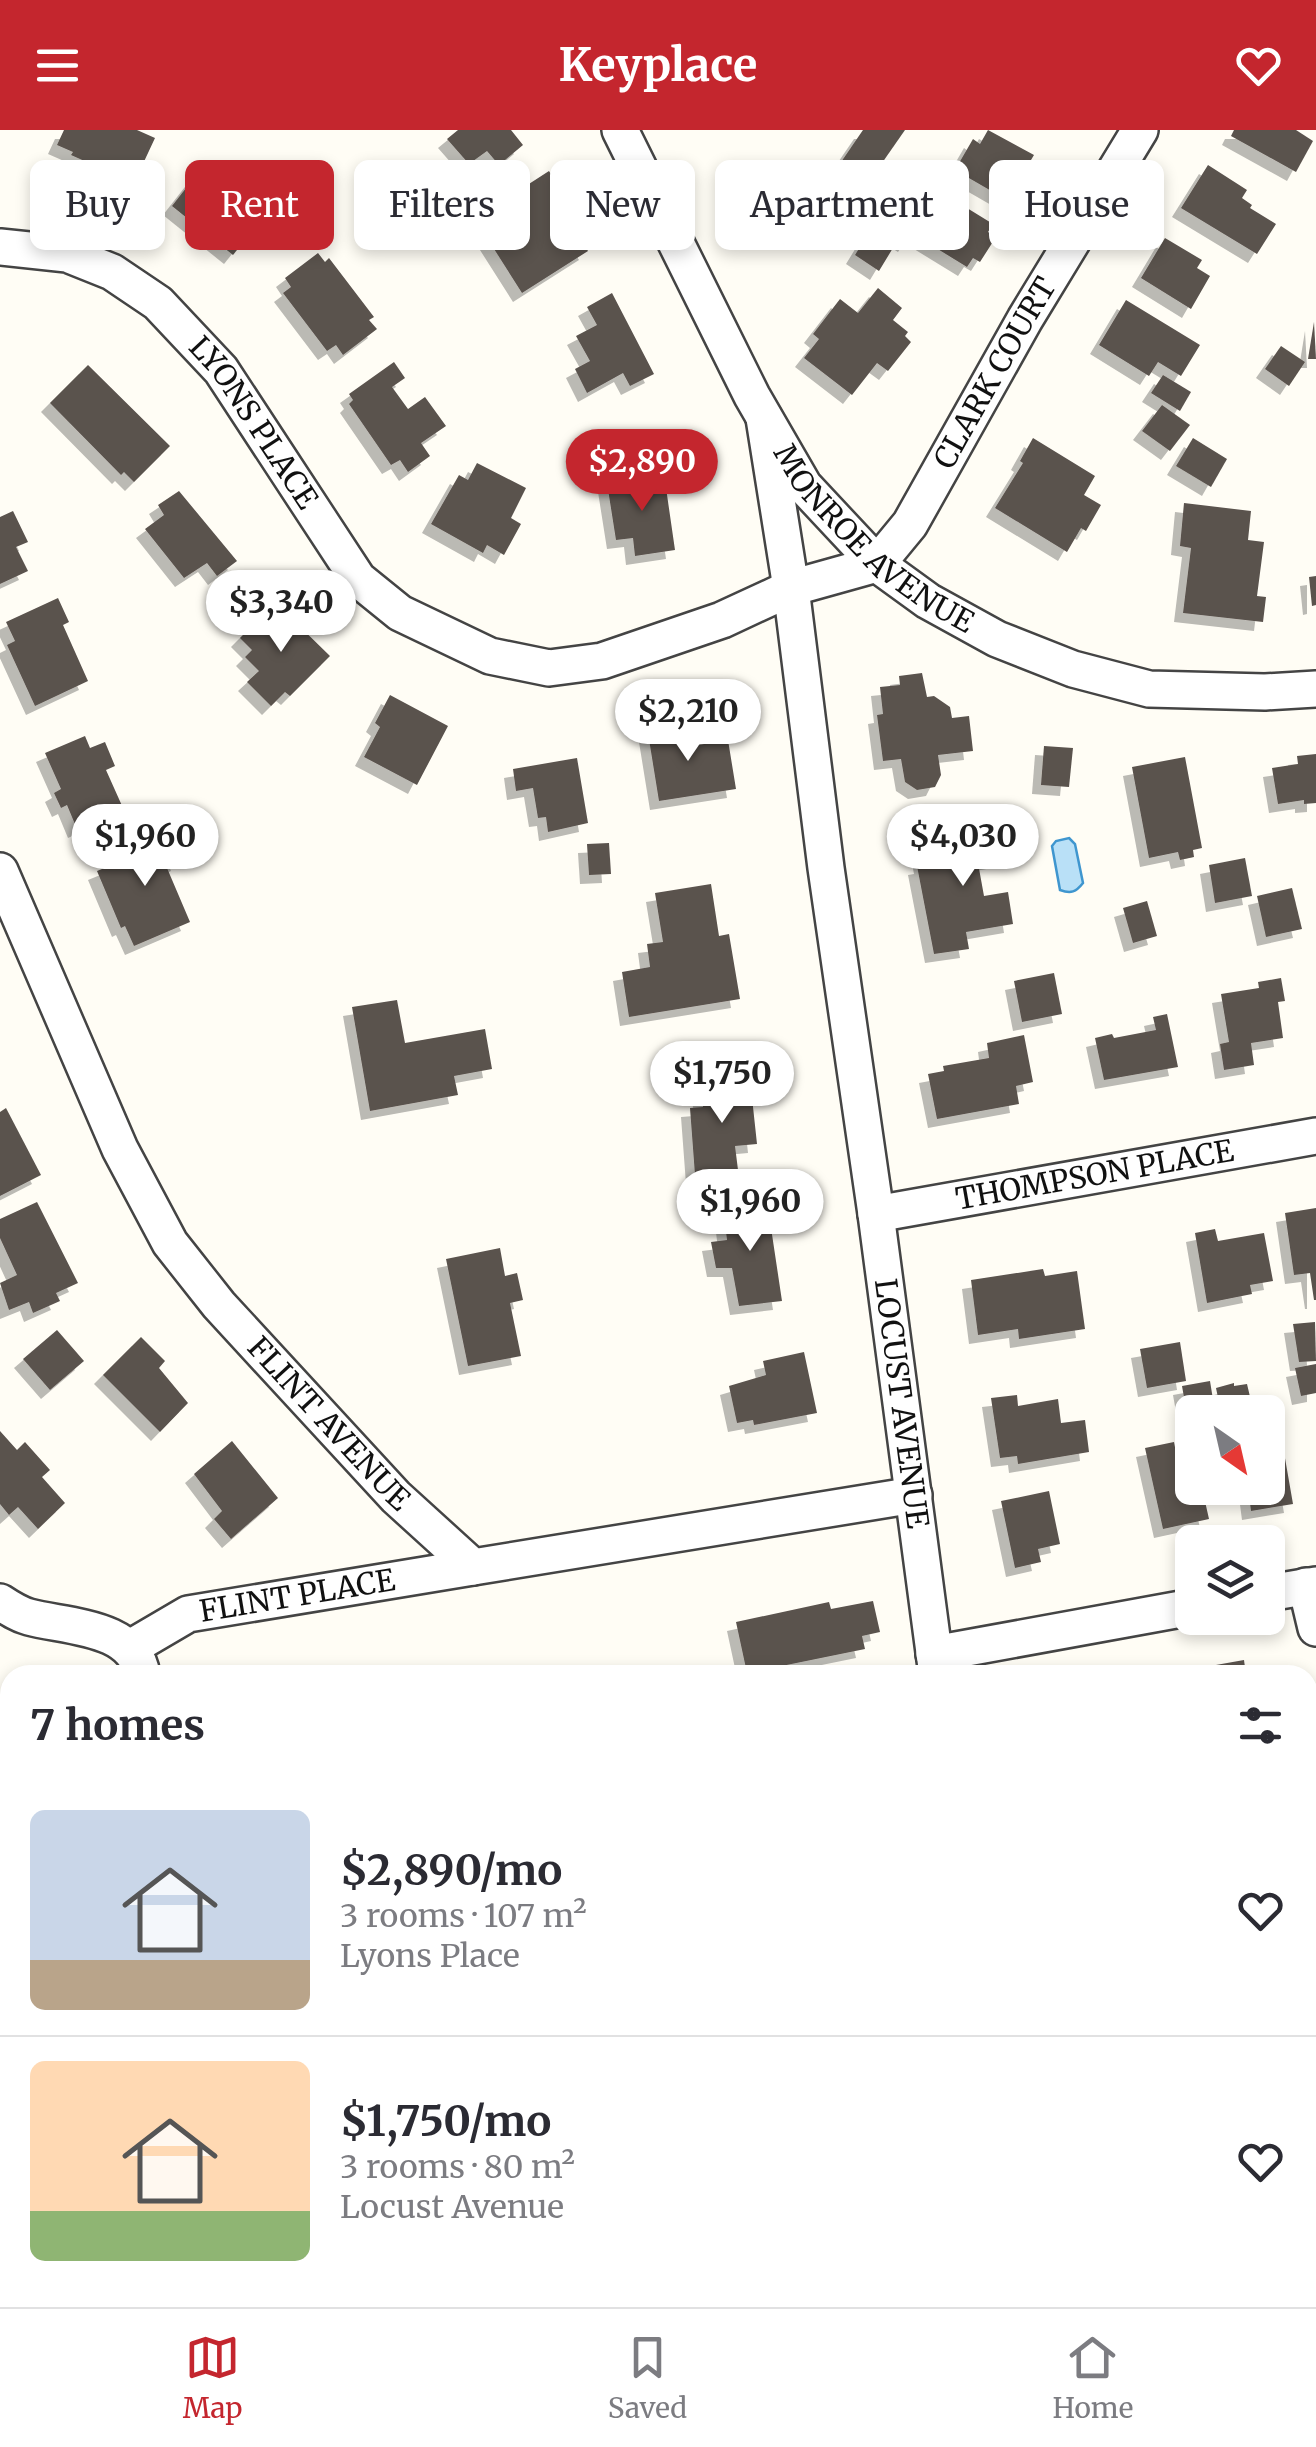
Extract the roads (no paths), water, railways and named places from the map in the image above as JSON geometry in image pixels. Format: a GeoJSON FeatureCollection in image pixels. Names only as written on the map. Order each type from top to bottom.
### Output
{"type":"FeatureCollection","features":[{"type":"Feature","properties":{"kind":"street","name":"MONROE AVENUE"},"geometry":{"type":"LineString","coordinates":[[620,130],[764,418],[804,486],[877,564],[928,601],[997,639],[1073,669],[1148,689],[1316,689]]}},
{"type":"Feature","properties":{"kind":"street","name":"CLARK COURT"},"geometry":{"type":"LineString","coordinates":[[877,564],[910,524],[1025,319],[1140,130]]}},
{"type":"Feature","properties":{"kind":"street","name":"LYONS PLACE"},"geometry":{"type":"LineString","coordinates":[[0,248],[67,254],[112,272],[158,303],[221,370],[358,579],[400,613],[490,656],[549,668],[602,661],[722,620],[791,588],[877,564]]}},
{"type":"Feature","properties":{"kind":"street","name":"LOCUST AVENUE"},"geometry":{"type":"LineString","coordinates":[[764,418],[791,588],[935,1664]]}},
{"type":"Feature","properties":{"kind":"street","name":"FLINT AVENUE"},"geometry":{"type":"LineString","coordinates":[[0,871],[120,1149],[170,1243],[220,1305],[396,1497],[473,1567]]}},
{"type":"Feature","properties":{"kind":"street","name":"THOMPSON PLACE"},"geometry":{"type":"LineString","coordinates":[[876,1214],[1316,1136]]}},
{"type":"Feature","properties":{"kind":"street"},"geometry":{"type":"LineString","coordinates":[[473,1567],[914,1496]]}},
{"type":"Feature","properties":{"kind":"street","name":"FLINT PLACE"},"geometry":{"type":"LineString","coordinates":[[136,1661],[188,1614],[473,1567]]}},
{"type":"Feature","properties":{"kind":"street"},"geometry":{"type":"LineString","coordinates":[[1285,1590],[1311,1586],[1316,1628]]}},
{"type":"Feature","properties":{"kind":"street"},"geometry":{"type":"LineString","coordinates":[[0,1602],[23,1616],[93,1631],[136,1661]]}},
{"type":"Feature","properties":{"kind":"street"},"geometry":{"type":"LineString","coordinates":[[935,1664],[1175,1611]]}},
{"type":"Feature","properties":{"kind":"water"},"geometry":{"type":"Polygon","coordinates":[[[1069,838],[1075,844],[1083,883],[1070,892],[1060,890],[1052,846],[1069,838]]]}}]}
